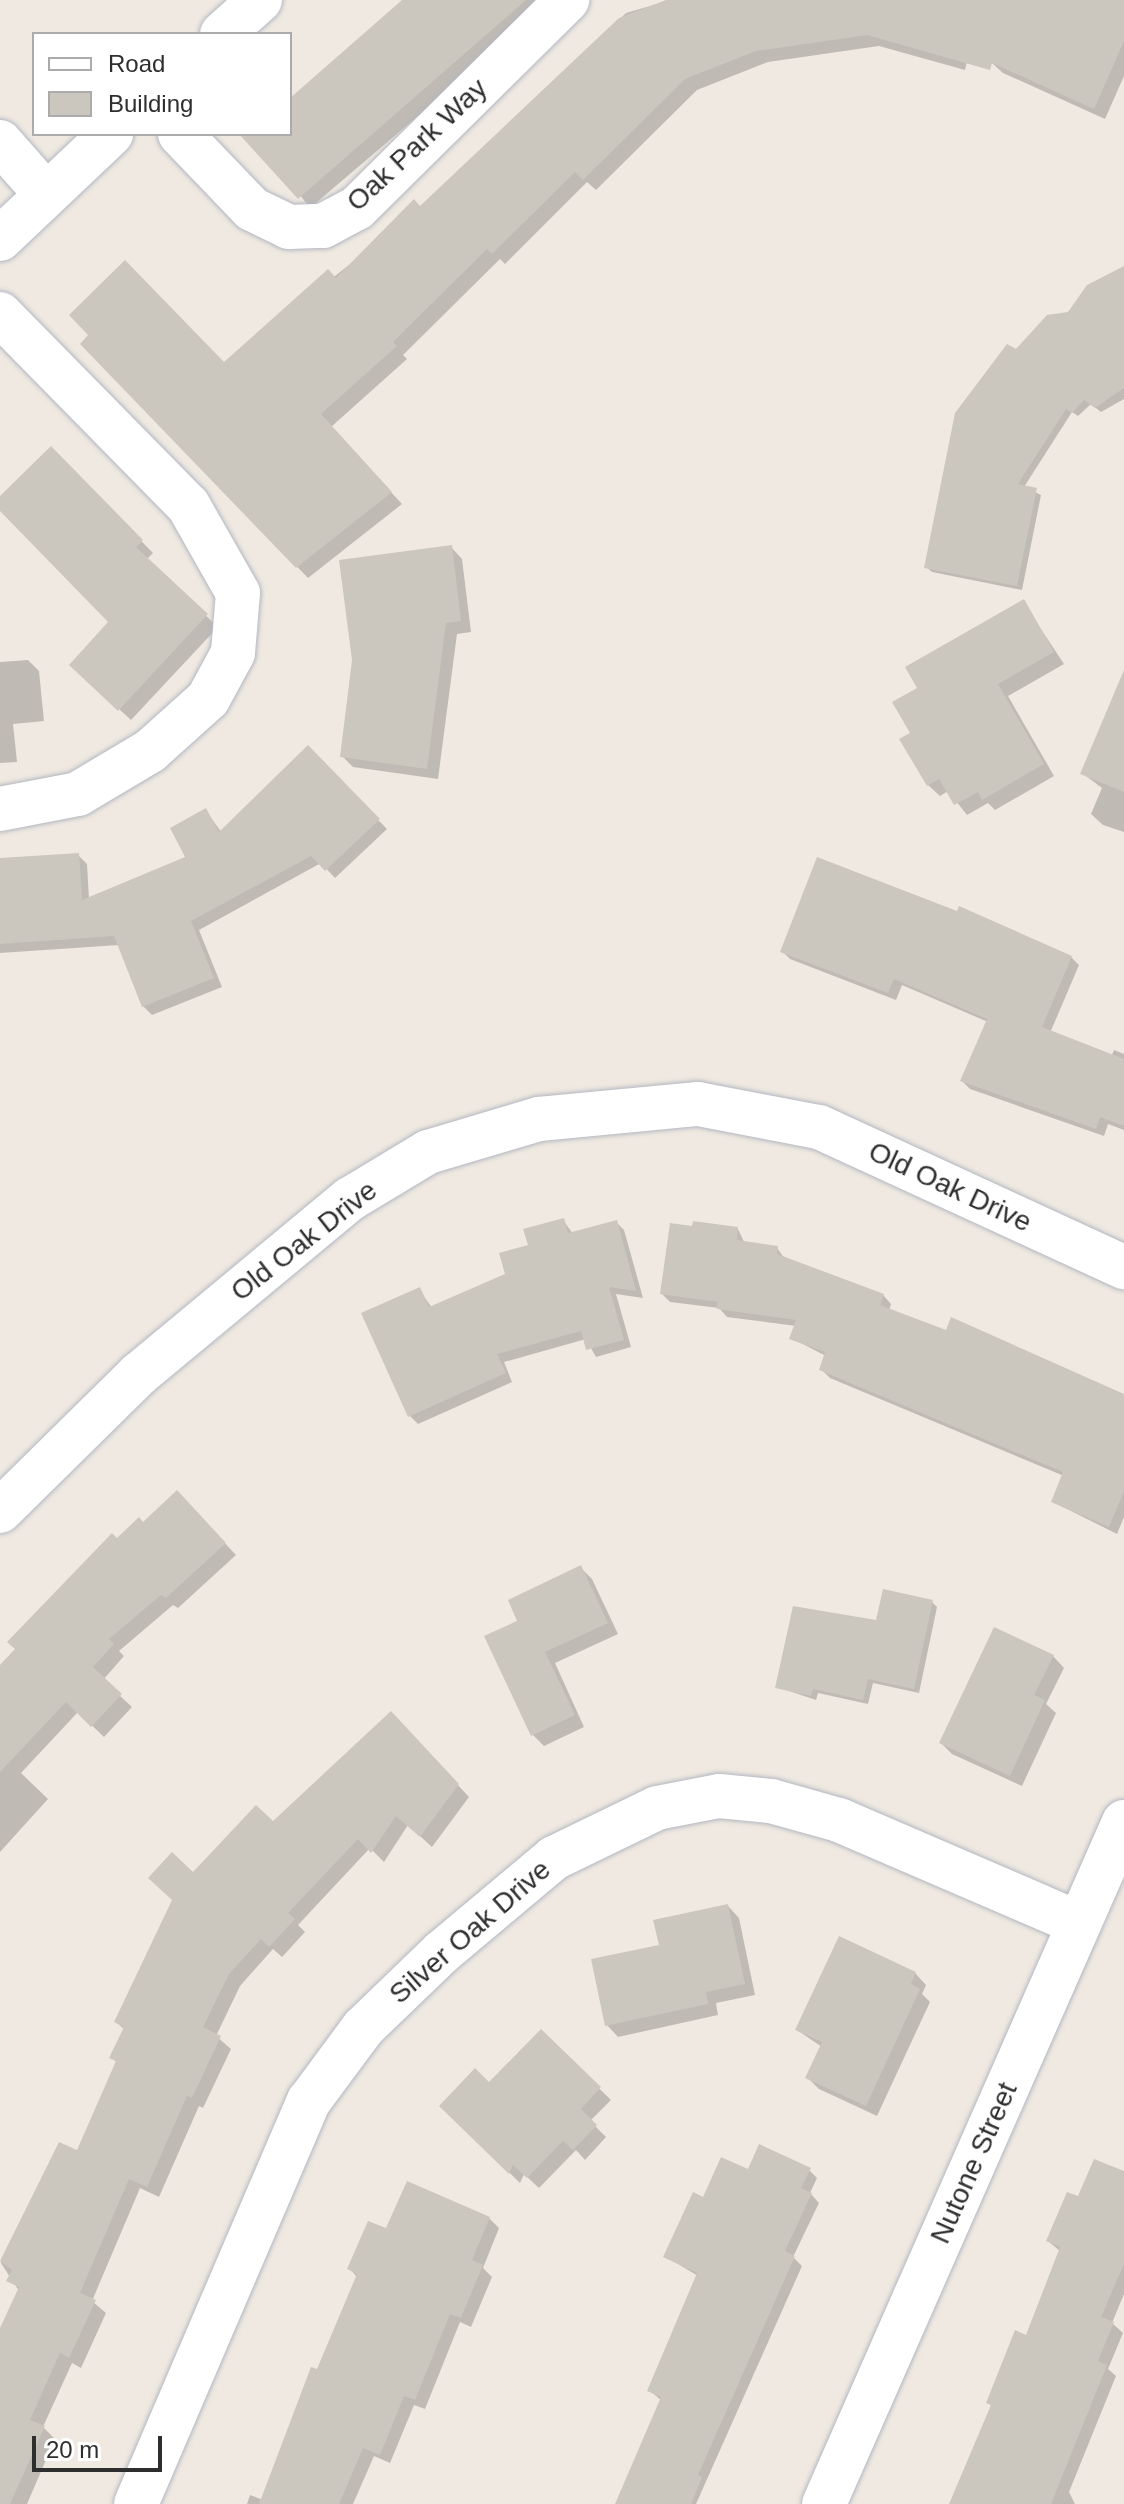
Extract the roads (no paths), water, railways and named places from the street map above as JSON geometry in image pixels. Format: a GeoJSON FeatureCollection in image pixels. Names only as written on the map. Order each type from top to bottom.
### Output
{"type":"FeatureCollection","features":[{"type":"Feature","properties":{"kind":"street"},"geometry":{"type":"LineString","coordinates":[[224,32],[260,0]]}},
{"type":"Feature","properties":{"kind":"street","name":"Oak Park Way"},"geometry":{"type":"LineString","coordinates":[[182,136],[252,209],[289,227],[323,226],[357,208],[567,0]]}},
{"type":"Feature","properties":{"kind":"street"},"geometry":{"type":"LineString","coordinates":[[0,239],[45,193],[109,136]]}},
{"type":"Feature","properties":{"kind":"street"},"geometry":{"type":"LineString","coordinates":[[0,142],[45,193]]}},
{"type":"Feature","properties":{"kind":"street"},"geometry":{"type":"LineString","coordinates":[[0,314],[188,505],[238,593],[233,653],[196,709],[150,751],[78,794],[0,809]]}},
{"type":"Feature","properties":{"kind":"street","name":"Old Oak Drive"},"geometry":{"type":"LineString","coordinates":[[0,1511],[139,1374],[350,1199],[428,1152],[539,1119],[698,1104],[819,1127],[1124,1267]]}},
{"type":"Feature","properties":{"kind":"street","name":"Silver Oak Drive"},"geometry":{"type":"LineString","coordinates":[[136,2504],[309,2101],[363,2028],[442,1952],[554,1858],[657,1808],[719,1796],[771,1801],[839,1820],[1078,1923]]}},
{"type":"Feature","properties":{"kind":"street","name":"Nutone Street"},"geometry":{"type":"LineString","coordinates":[[824,2504],[1124,1822]]}}]}
